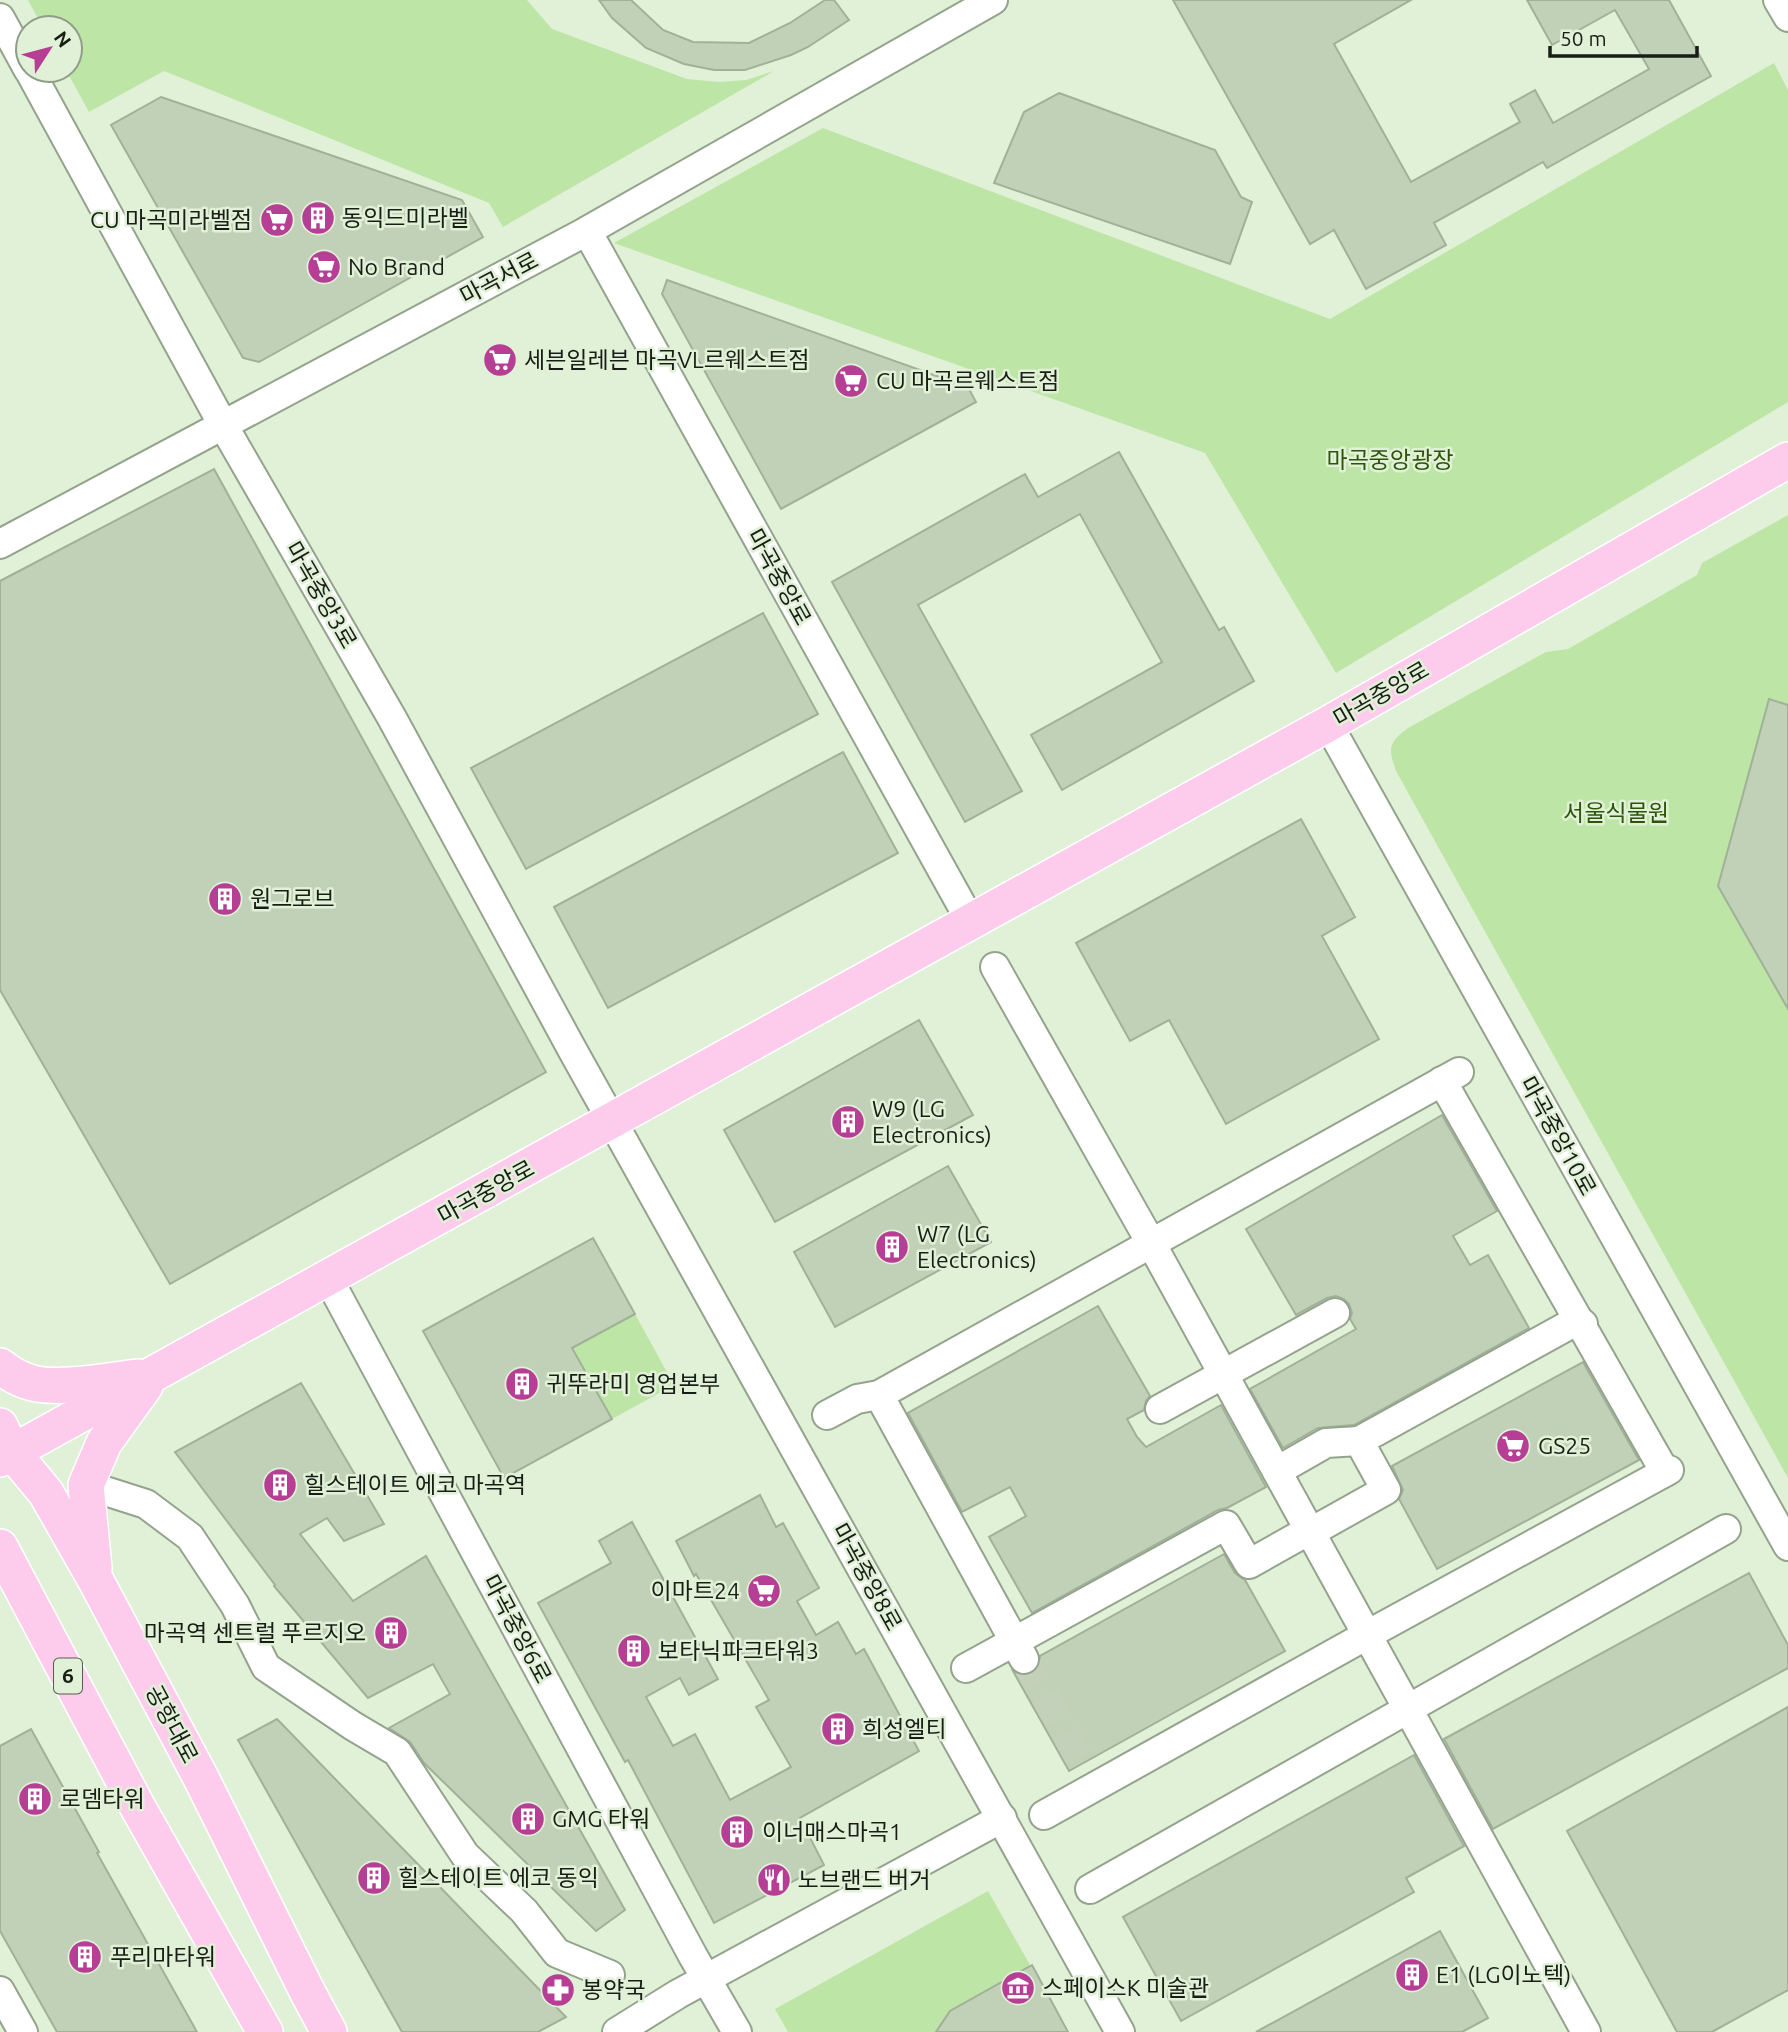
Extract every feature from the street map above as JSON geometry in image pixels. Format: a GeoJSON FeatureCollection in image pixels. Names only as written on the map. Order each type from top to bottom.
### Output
{"type":"FeatureCollection","features":[{"type":"Feature","properties":{"kind":"main road","name":"마곡중앙로"},"geometry":{"type":"LineString","coordinates":[[4,1446],[60,1428],[1328,724],[1788,460]]}},
{"type":"Feature","properties":{"kind":"main road"},"geometry":{"type":"LineString","coordinates":[[0,1366],[30,1383],[46,1385],[153,1375]]}},
{"type":"Feature","properties":{"kind":"main road"},"geometry":{"type":"LineString","coordinates":[[95,1579],[86,1485],[104,1443],[153,1375]]}},
{"type":"Feature","properties":{"kind":"main road","name":"공항대로"},"geometry":{"type":"LineString","coordinates":[[4,1446],[46,1493],[95,1579],[201,1778],[329,2032]]}},
{"type":"Feature","properties":{"kind":"main road","name":"6"},"geometry":{"type":"LineString","coordinates":[[0,1547],[13,1590],[265,2032]]}},
{"type":"Feature","properties":{"kind":"street","name":"마곡서로"},"geometry":{"type":"LineString","coordinates":[[0,544],[587,231],[993,0]]}},
{"type":"Feature","properties":{"kind":"street"},"geometry":{"type":"LineString","coordinates":[[1778,0],[1788,17]]}},
{"type":"Feature","properties":{"kind":"street","name":"마곡중앙3로"},"geometry":{"type":"LineString","coordinates":[[0,18],[14,44]]}},
{"type":"Feature","properties":{"kind":"street","name":"마곡중앙3로"},"geometry":{"type":"LineString","coordinates":[[36,84],[223,425],[392,718],[613,1122]]}},
{"type":"Feature","properties":{"kind":"street","name":"마곡중앙로"},"geometry":{"type":"LineString","coordinates":[[587,231],[971,922]]}},
{"type":"Feature","properties":{"kind":"street","name":"마곡중앙10로"},"geometry":{"type":"LineString","coordinates":[[1328,724],[1788,1546]]}},
{"type":"Feature","properties":{"kind":"street"},"geometry":{"type":"LineString","coordinates":[[995,967],[1151,1243],[1586,2032]]}},
{"type":"Feature","properties":{"kind":"street"},"geometry":{"type":"LineString","coordinates":[[827,1415],[857,1399],[879,1395],[1450,1077],[1581,1322],[1667,1471],[1367,1635],[1089,1777],[1044,1815]]}},
{"type":"Feature","properties":{"kind":"street","name":"마곡중앙8로"},"geometry":{"type":"LineString","coordinates":[[613,1122],[1120,2032]]}},
{"type":"Feature","properties":{"kind":"street","name":"마곡중앙6로"},"geometry":{"type":"LineString","coordinates":[[328,1278],[705,1980],[737,2032]]}},
{"type":"Feature","properties":{"kind":"street"},"geometry":{"type":"LineString","coordinates":[[1160,1409],[1335,1313]]}},
{"type":"Feature","properties":{"kind":"street"},"geometry":{"type":"LineString","coordinates":[[1277,1471],[1326,1443],[1359,1441],[1581,1322]]}},
{"type":"Feature","properties":{"kind":"street"},"geometry":{"type":"LineString","coordinates":[[879,1395],[1019,1651]]}},
{"type":"Feature","properties":{"kind":"street"},"geometry":{"type":"LineString","coordinates":[[966,1668],[1019,1651],[1226,1525],[1249,1564],[1387,1490],[1359,1441]]}},
{"type":"Feature","properties":{"kind":"street"},"geometry":{"type":"LineString","coordinates":[[99,1489],[146,1504],[190,1537],[235,1605],[266,1667],[353,1726],[397,1752],[465,1855],[524,1911],[558,1953],[610,1975]]}},
{"type":"Feature","properties":{"kind":"street"},"geometry":{"type":"LineString","coordinates":[[1090,1889],[1726,1529]]}},
{"type":"Feature","properties":{"kind":"street"},"geometry":{"type":"LineString","coordinates":[[617,2032],[705,1980],[1002,1818]]}},
{"type":"Feature","properties":{"kind":"street"},"geometry":{"type":"LineString","coordinates":[[0,1991],[23,2032]]}},
{"type":"Feature","properties":{"kind":"green space"},"geometry":{"type":"Polygon","coordinates":[[[28,0],[527,0],[552,29],[687,79],[719,82],[746,80],[774,71],[503,227],[489,203],[164,71],[89,112],[74,84],[84,84],[84,14],[36,14],[28,0]]]}},
{"type":"Feature","properties":{"kind":"green space","name":"마곡중앙광장"},"geometry":{"type":"Polygon","coordinates":[[[1774,63],[1788,90],[1788,402],[1336,673],[1205,453],[614,243],[823,128],[1330,319],[1774,63]]]}},
{"type":"Feature","properties":{"kind":"green space","name":"서울식물원"},"geometry":{"type":"Polygon","coordinates":[[[1788,515],[1788,1478],[1396,771],[1391,751],[1393,742],[1408,728],[1546,652],[1568,649],[1697,575],[1702,563],[1788,515]]]}},
{"type":"Feature","properties":{"kind":"green space"},"geometry":{"type":"Polygon","coordinates":[[[635,1314],[674,1385],[612,1419],[572,1348],[635,1314]]]}},
{"type":"Feature","properties":{"kind":"green space"},"geometry":{"type":"Polygon","coordinates":[[[988,1891],[1068,2032],[788,2032],[775,2009],[988,1891]]]}},
{"type":"Feature","properties":{"kind":"building"},"geometry":{"type":"Polygon","coordinates":[[[599,0],[631,0],[663,30],[693,42],[749,43],[790,23],[825,0],[834,0],[849,20],[791,55],[745,70],[714,70],[684,64],[646,48],[612,18],[599,0]]]}},
{"type":"Feature","properties":{"kind":"building"},"geometry":{"type":"Polygon","coordinates":[[[1173,0],[1411,0],[1334,44],[1411,182],[1520,122],[1510,104],[1535,90],[1553,123],[1649,69],[1615,10],[1552,45],[1527,0],[1669,0],[1711,76],[1547,168],[1543,162],[1434,223],[1446,245],[1366,289],[1334,230],[1310,244],[1173,0]]]}},
{"type":"Feature","properties":{"kind":"building"},"geometry":{"type":"Polygon","coordinates":[[[1059,93],[1215,150],[1241,197],[1252,202],[1230,264],[994,183],[1024,112],[1059,93]]]}},
{"type":"Feature","properties":{"kind":"building","name":"동익드미라벨"},"geometry":{"type":"Polygon","coordinates":[[[161,97],[462,200],[483,237],[259,362],[243,358],[111,125],[161,97]]]}},
{"type":"Feature","properties":{"kind":"building"},"geometry":{"type":"Polygon","coordinates":[[[667,280],[968,387],[976,402],[781,509],[662,294],[667,280]]]}},
{"type":"Feature","properties":{"kind":"building"},"geometry":{"type":"Polygon","coordinates":[[[1119,452],[1219,630],[1224,627],[1254,681],[1062,790],[1031,735],[1162,662],[1080,514],[918,605],[1022,791],[965,822],[832,582],[1025,474],[1038,497],[1119,452]]]}},
{"type":"Feature","properties":{"kind":"building","name":"원그로브"},"geometry":{"type":"Polygon","coordinates":[[[214,469],[546,1072],[170,1284],[0,990],[0,581],[214,469]]]}},
{"type":"Feature","properties":{"kind":"building"},"geometry":{"type":"Polygon","coordinates":[[[763,613],[818,714],[526,869],[471,768],[763,613]]]}},
{"type":"Feature","properties":{"kind":"building"},"geometry":{"type":"Polygon","coordinates":[[[1769,699],[1788,705],[1788,1009],[1718,886],[1769,699]]]}},
{"type":"Feature","properties":{"kind":"building"},"geometry":{"type":"Polygon","coordinates":[[[843,752],[898,853],[608,1008],[554,907],[843,752]]]}},
{"type":"Feature","properties":{"kind":"building"},"geometry":{"type":"Polygon","coordinates":[[[1301,819],[1355,917],[1322,936],[1379,1039],[1226,1124],[1169,1020],[1130,1041],[1076,943],[1301,819]]]}},
{"type":"Feature","properties":{"kind":"building","name":"W9 (LG Electronics)"},"geometry":{"type":"Polygon","coordinates":[[[919,1020],[973,1115],[775,1222],[724,1130],[919,1020]]]}},
{"type":"Feature","properties":{"kind":"building"},"geometry":{"type":"Polygon","coordinates":[[[1442,1115],[1497,1211],[1453,1236],[1470,1265],[1488,1255],[1529,1328],[1354,1425],[1318,1428],[1283,1448],[1250,1389],[1356,1329],[1350,1319],[1352,1313],[1349,1304],[1336,1296],[1296,1315],[1246,1229],[1442,1115]]]}},
{"type":"Feature","properties":{"kind":"building","name":"W7 (LG Electronics)"},"geometry":{"type":"Polygon","coordinates":[[[948,1166],[991,1242],[835,1327],[794,1252],[948,1166]]]}},
{"type":"Feature","properties":{"kind":"building","name":"귀뚜라미 영업본부"},"geometry":{"type":"Polygon","coordinates":[[[593,1238],[635,1314],[572,1348],[612,1419],[504,1478],[423,1331],[593,1238]]]}},
{"type":"Feature","properties":{"kind":"building"},"geometry":{"type":"Polygon","coordinates":[[[1098,1306],[1150,1396],[1144,1410],[1127,1419],[1146,1447],[1221,1405],[1266,1487],[1218,1510],[1032,1613],[989,1537],[1026,1516],[1010,1487],[962,1512],[908,1413],[1098,1306]]]}},
{"type":"Feature","properties":{"kind":"building"},"geometry":{"type":"Polygon","coordinates":[[[1583,1362],[1639,1460],[1437,1569],[1399,1499],[1403,1490],[1392,1466],[1583,1362]]]}},
{"type":"Feature","properties":{"kind":"building"},"geometry":{"type":"Polygon","coordinates":[[[301,1383],[384,1524],[344,1541],[327,1518],[300,1534],[353,1601],[426,1556],[625,1910],[596,1931],[424,1763],[410,1742],[389,1728],[450,1694],[433,1664],[368,1698],[274,1586],[175,1452],[301,1383]]]}},
{"type":"Feature","properties":{"kind":"building"},"geometry":{"type":"Polygon","coordinates":[[[760,1495],[776,1527],[783,1523],[819,1588],[797,1601],[816,1635],[838,1622],[856,1654],[864,1649],[919,1751],[800,1818],[824,1865],[714,1923],[628,1760],[625,1762],[538,1603],[611,1563],[599,1541],[632,1522],[718,1679],[689,1695],[680,1678],[646,1697],[673,1746],[695,1734],[730,1800],[791,1767],[756,1707],[769,1700],[696,1574],[694,1576],[676,1541],[760,1495]]]}},
{"type":"Feature","properties":{"kind":"building"},"geometry":{"type":"Polygon","coordinates":[[[1224,1554],[1235,1573],[1245,1580],[1285,1651],[1069,1771],[1013,1671],[1023,1676],[1033,1673],[1038,1667],[1040,1656],[1224,1554]]]}},
{"type":"Feature","properties":{"kind":"building"},"geometry":{"type":"Polygon","coordinates":[[[1749,1573],[1788,1645],[1788,1668],[1493,1829],[1444,1739],[1749,1573]]]}},
{"type":"Feature","properties":{"kind":"building"},"geometry":{"type":"Polygon","coordinates":[[[1788,1707],[1788,1990],[1712,2032],[1677,2032],[1567,1831],[1788,1707]]]}},
{"type":"Feature","properties":{"kind":"building","name":"힐스테이트 에코 동익"},"geometry":{"type":"Polygon","coordinates":[[[277,1719],[566,2017],[538,2032],[402,2032],[238,1740],[277,1719]]]}},
{"type":"Feature","properties":{"kind":"building"},"geometry":{"type":"Polygon","coordinates":[[[31,1729],[197,2032],[57,2032],[0,1931],[0,1746],[31,1729]]]}},
{"type":"Feature","properties":{"kind":"building"},"geometry":{"type":"Polygon","coordinates":[[[1414,1755],[1464,1846],[1406,1878],[1414,1892],[1181,2021],[1123,1917],[1414,1755]]]}},
{"type":"Feature","properties":{"kind":"building","name":"E1 (LG이노텍)"},"geometry":{"type":"Polygon","coordinates":[[[1440,1931],[1488,2018],[1462,2032],[1256,2032],[1440,1931]]]}},
{"type":"Feature","properties":{"kind":"building","name":"스페이스K 미술관"},"geometry":{"type":"Polygon","coordinates":[[[1032,1965],[1068,2032],[936,2032],[950,2011],[1032,1965]]]}},
{"type":"Feature","properties":{"kind":"tunnel"},"geometry":{"type":"LineString","coordinates":[[1024,1659],[1085,1768]]}},
{"type":"Feature","properties":{"kind":"place","name":"동익드미라벨"},"geometry":{"type":"Point","coordinates":[318,218]}},
{"type":"Feature","properties":{"kind":"place","name":"CU 마곡미라벨점"},"geometry":{"type":"Point","coordinates":[277,220]}},
{"type":"Feature","properties":{"kind":"place","name":"No Brand"},"geometry":{"type":"Point","coordinates":[324,267]}},
{"type":"Feature","properties":{"kind":"place","name":"세븐일레븐 마곡VL르웨스트점"},"geometry":{"type":"Point","coordinates":[500,360]}},
{"type":"Feature","properties":{"kind":"place","name":"CU 마곡르웨스트점"},"geometry":{"type":"Point","coordinates":[851,381]}},
{"type":"Feature","properties":{"kind":"place","name":"원그로브"},"geometry":{"type":"Point","coordinates":[225,899]}},
{"type":"Feature","properties":{"kind":"place","name":"W9 (LG Electronics)"},"geometry":{"type":"Point","coordinates":[848,1122]}},
{"type":"Feature","properties":{"kind":"place","name":"W7 (LG Electronics)"},"geometry":{"type":"Point","coordinates":[892,1247]}},
{"type":"Feature","properties":{"kind":"place","name":"귀뚜라미 영업본부"},"geometry":{"type":"Point","coordinates":[522,1384]}},
{"type":"Feature","properties":{"kind":"place","name":"GS25"},"geometry":{"type":"Point","coordinates":[1513,1446]}},
{"type":"Feature","properties":{"kind":"place","name":"힐스테이트 에코 마곡역"},"geometry":{"type":"Point","coordinates":[280,1485]}},
{"type":"Feature","properties":{"kind":"place","name":"이마트24"},"geometry":{"type":"Point","coordinates":[764,1591]}},
{"type":"Feature","properties":{"kind":"place","name":"마곡역 센트럴 푸르지오"},"geometry":{"type":"Point","coordinates":[391,1633]}},
{"type":"Feature","properties":{"kind":"place","name":"보타닉파크타워3"},"geometry":{"type":"Point","coordinates":[634,1651]}},
{"type":"Feature","properties":{"kind":"place","name":"희성엘티"},"geometry":{"type":"Point","coordinates":[838,1729]}},
{"type":"Feature","properties":{"kind":"place","name":"로뎀타워"},"geometry":{"type":"Point","coordinates":[35,1799]}},
{"type":"Feature","properties":{"kind":"place","name":"GMG 타워"},"geometry":{"type":"Point","coordinates":[528,1819]}},
{"type":"Feature","properties":{"kind":"place","name":"이너매스마곡1"},"geometry":{"type":"Point","coordinates":[737,1832]}},
{"type":"Feature","properties":{"kind":"place","name":"힐스테이트 에코 동익"},"geometry":{"type":"Point","coordinates":[374,1878]}},
{"type":"Feature","properties":{"kind":"place","name":"노브랜드 버거"},"geometry":{"type":"Point","coordinates":[774,1880]}},
{"type":"Feature","properties":{"kind":"place","name":"푸리마타워"},"geometry":{"type":"Point","coordinates":[85,1957]}},
{"type":"Feature","properties":{"kind":"place","name":"E1 (LG이노텍)"},"geometry":{"type":"Point","coordinates":[1412,1975]}},
{"type":"Feature","properties":{"kind":"place","name":"스페이스K 미술관"},"geometry":{"type":"Point","coordinates":[1018,1988]}},
{"type":"Feature","properties":{"kind":"place","name":"봉약국"},"geometry":{"type":"Point","coordinates":[558,1990]}}]}
